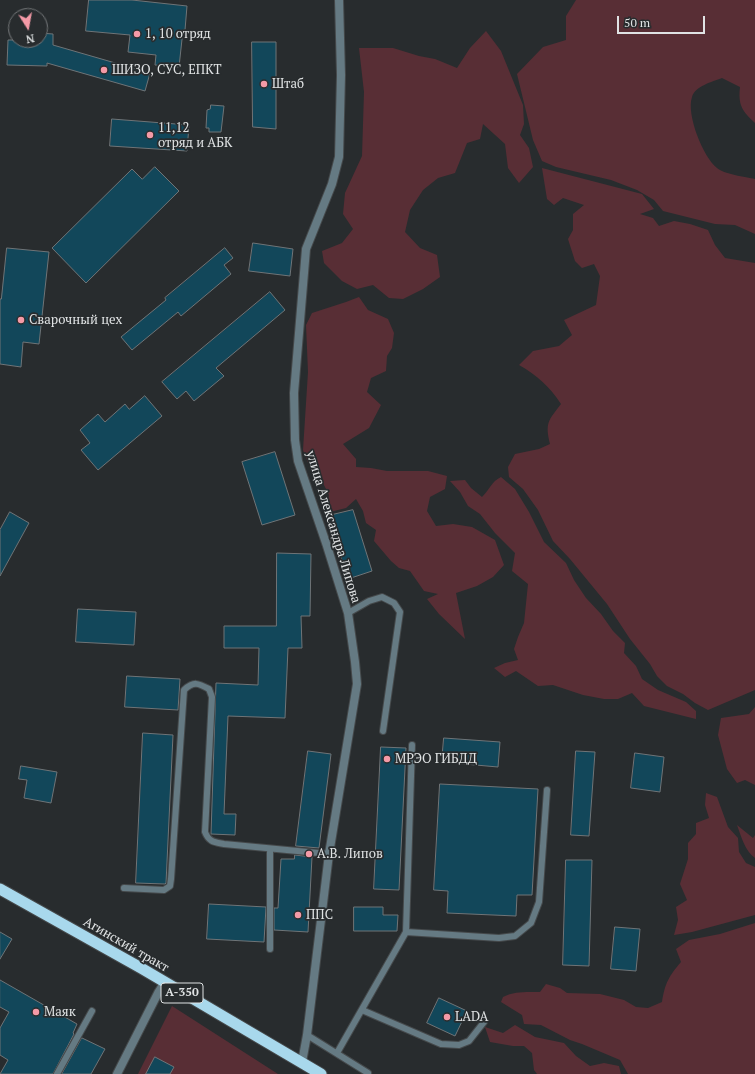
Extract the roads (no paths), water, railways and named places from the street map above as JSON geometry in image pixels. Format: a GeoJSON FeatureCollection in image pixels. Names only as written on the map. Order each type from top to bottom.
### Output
{"type":"FeatureCollection","features":[{"type":"Feature","properties":{"kind":"highway","name":"Агинский тракт"},"geometry":{"type":"LineString","coordinates":[[0,889],[165,982],[322,1074]]}},
{"type":"Feature","properties":{"kind":"street","name":"улица Александра Липова"},"geometry":{"type":"LineString","coordinates":[[302,1062],[307,1035],[328,854],[357,684],[348,613],[328,546],[298,461],[295,440],[294,400],[306,249],[332,184],[339,157],[341,75],[339,0]]}},
{"type":"Feature","properties":{"kind":"street"},"geometry":{"type":"LineString","coordinates":[[117,1074],[165,982]]}},
{"type":"Feature","properties":{"kind":"lane"},"geometry":{"type":"LineString","coordinates":[[348,613],[369,601],[382,597],[394,603],[400,612],[384,731]]}},
{"type":"Feature","properties":{"kind":"lane"},"geometry":{"type":"LineString","coordinates":[[124,888],[164,890],[170,886],[184,690],[190,684],[199,683],[209,689],[212,696],[205,832],[207,838],[212,842],[218,843],[328,854]]}},
{"type":"Feature","properties":{"kind":"lane"},"geometry":{"type":"LineString","coordinates":[[337,1053],[406,932],[412,745]]}},
{"type":"Feature","properties":{"kind":"lane"},"geometry":{"type":"LineString","coordinates":[[406,932],[499,938],[515,936],[531,923],[539,902],[547,790]]}},
{"type":"Feature","properties":{"kind":"lane"},"geometry":{"type":"LineString","coordinates":[[270,849],[270,949]]}},
{"type":"Feature","properties":{"kind":"lane"},"geometry":{"type":"LineString","coordinates":[[362,1010],[441,1044],[459,1045],[469,1041],[484,1022]]}},
{"type":"Feature","properties":{"kind":"lane"},"geometry":{"type":"LineString","coordinates":[[57,1074],[92,1011]]}},
{"type":"Feature","properties":{"kind":"lane"},"geometry":{"type":"LineString","coordinates":[[307,1035],[368,1074]]}},
{"type":"Feature","properties":{"kind":"place","name":"1, 10 отряд"},"geometry":{"type":"Point","coordinates":[137,34]}},
{"type":"Feature","properties":{"kind":"place","name":"ШИЗО, СУС, ЕПКТ"},"geometry":{"type":"Point","coordinates":[104,70]}},
{"type":"Feature","properties":{"kind":"place","name":"Штаб"},"geometry":{"type":"Point","coordinates":[264,84]}},
{"type":"Feature","properties":{"kind":"place","name":"11,12 отряд и АБК"},"geometry":{"type":"Point","coordinates":[150,135]}},
{"type":"Feature","properties":{"kind":"place","name":"Сварочный цех"},"geometry":{"type":"Point","coordinates":[21,320]}},
{"type":"Feature","properties":{"kind":"place","name":"МРЭО ГИБДД"},"geometry":{"type":"Point","coordinates":[387,759]}},
{"type":"Feature","properties":{"kind":"place","name":"А.В. Липов"},"geometry":{"type":"Point","coordinates":[309,854]}},
{"type":"Feature","properties":{"kind":"place","name":"ППС"},"geometry":{"type":"Point","coordinates":[298,915]}},
{"type":"Feature","properties":{"kind":"place","name":"Маяк"},"geometry":{"type":"Point","coordinates":[36,1012]}},
{"type":"Feature","properties":{"kind":"place","name":"LADA"},"geometry":{"type":"Point","coordinates":[447,1017]}}]}
